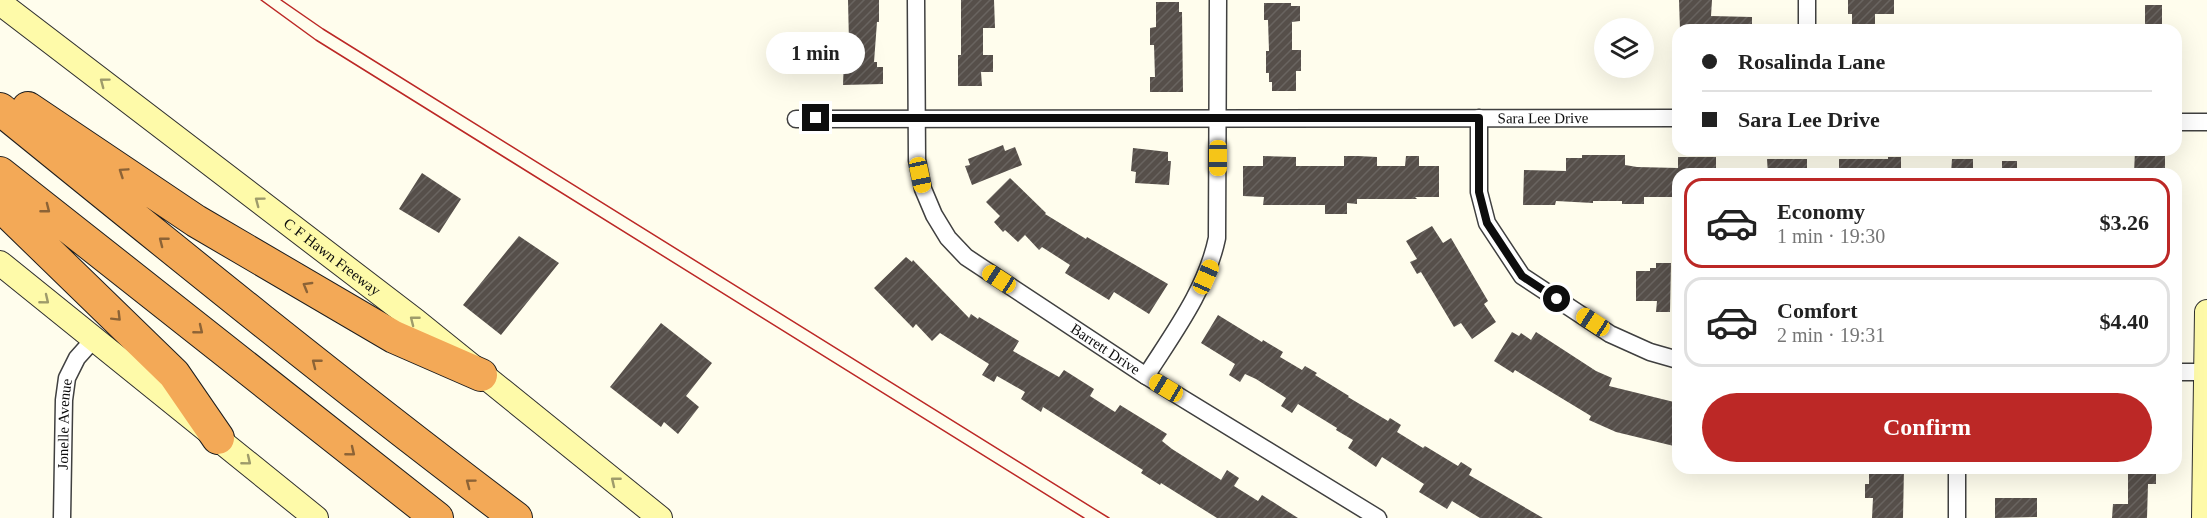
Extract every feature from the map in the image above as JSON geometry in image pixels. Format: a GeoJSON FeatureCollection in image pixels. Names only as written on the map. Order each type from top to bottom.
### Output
{"type":"FeatureCollection","features":[{"type":"Feature","properties":{"kind":"highway"},"geometry":{"type":"LineString","coordinates":[[0,94],[25,106],[196,221],[384,331],[481,375]]}},
{"type":"Feature","properties":{"kind":"highway"},"geometry":{"type":"LineString","coordinates":[[0,108],[149,230],[416,442],[516,518]]}},
{"type":"Feature","properties":{"kind":"highway"},"geometry":{"type":"LineString","coordinates":[[0,173],[437,518]]}},
{"type":"Feature","properties":{"kind":"highway"},"geometry":{"type":"LineString","coordinates":[[0,205],[174,374],[218,438]]}},
{"type":"Feature","properties":{"kind":"main road","name":"C F Hawn Freeway"},"geometry":{"type":"LineString","coordinates":[[0,3],[416,321],[660,518]]}},
{"type":"Feature","properties":{"kind":"main road"},"geometry":{"type":"LineString","coordinates":[[0,263],[316,518]]}},
{"type":"Feature","properties":{"kind":"main road"},"geometry":{"type":"LineString","coordinates":[[2204,518],[2207,312]]}},
{"type":"Feature","properties":{"kind":"street","name":"Barrett Drive"},"geometry":{"type":"LineString","coordinates":[[916,0],[917,160],[923,189],[934,215],[948,238],[966,257],[1146,376],[1378,518]]}},
{"type":"Feature","properties":{"kind":"street"},"geometry":{"type":"LineString","coordinates":[[1146,376],[1200,290],[1212,263],[1217,238],[1218,0]]}},
{"type":"Feature","properties":{"kind":"street"},"geometry":{"type":"LineString","coordinates":[[1807,0],[1807,24]]}},
{"type":"Feature","properties":{"kind":"street"},"geometry":{"type":"LineString","coordinates":[[1479,118],[1479,192],[1487,223],[1522,276],[1610,334],[1650,352],[1672,358]]}},
{"type":"Feature","properties":{"kind":"street","name":"Sara Lee Drive"},"geometry":{"type":"LineString","coordinates":[[796,119],[1672,118]]}},
{"type":"Feature","properties":{"kind":"street"},"geometry":{"type":"LineString","coordinates":[[2182,122],[2207,122]]}},
{"type":"Feature","properties":{"kind":"street","name":"Jonelle Avenue"},"geometry":{"type":"LineString","coordinates":[[62,518],[64,400],[67,378],[77,358],[94,339]]}},
{"type":"Feature","properties":{"kind":"street"},"geometry":{"type":"LineString","coordinates":[[2182,372],[2206,372]]}},
{"type":"Feature","properties":{"kind":"street"},"geometry":{"type":"LineString","coordinates":[[1957,474],[1957,518]]}},
{"type":"Feature","properties":{"kind":"building"},"geometry":{"type":"Polygon","coordinates":[[[848,0],[879,0],[874,62],[877,62],[877,67],[883,67],[883,84],[843,85],[844,58],[841,58],[841,43],[849,43],[848,0]]]}},
{"type":"Feature","properties":{"kind":"building"},"geometry":{"type":"Polygon","coordinates":[[[961,0],[994,0],[995,28],[983,28],[983,55],[993,55],[993,72],[981,72],[982,86],[958,86],[958,55],[961,55],[961,0]]]}},
{"type":"Feature","properties":{"kind":"building"},"geometry":{"type":"Polygon","coordinates":[[[1679,0],[1712,0],[1711,16],[1752,17],[1752,24],[1680,24],[1679,0]]]}},
{"type":"Feature","properties":{"kind":"building"},"geometry":{"type":"Polygon","coordinates":[[[1848,0],[1894,0],[1894,14],[1875,14],[1875,24],[1852,24],[1852,14],[1848,14],[1848,0]]]}},
{"type":"Feature","properties":{"kind":"building"},"geometry":{"type":"Polygon","coordinates":[[[1156,2],[1179,2],[1179,12],[1182,12],[1183,92],[1150,92],[1150,77],[1155,77],[1154,45],[1150,45],[1150,28],[1156,27],[1156,2]]]}},
{"type":"Feature","properties":{"kind":"building"},"geometry":{"type":"Polygon","coordinates":[[[1264,3],[1291,3],[1291,6],[1300,6],[1300,21],[1292,22],[1292,50],[1301,50],[1301,71],[1296,71],[1296,91],[1272,91],[1269,73],[1266,73],[1266,51],[1269,51],[1268,20],[1264,20],[1264,3]]]}},
{"type":"Feature","properties":{"kind":"building"},"geometry":{"type":"Polygon","coordinates":[[[2145,5],[2162,5],[2162,24],[2145,24],[2145,5]]]}},
{"type":"Feature","properties":{"kind":"building"},"geometry":{"type":"Polygon","coordinates":[[[1003,145],[1005,151],[1015,147],[1022,165],[972,185],[965,166],[970,165],[968,159],[1003,145]]]}},
{"type":"Feature","properties":{"kind":"building"},"geometry":{"type":"Polygon","coordinates":[[[1133,148],[1168,152],[1168,161],[1171,161],[1169,185],[1135,183],[1136,172],[1131,171],[1133,148]]]}},
{"type":"Feature","properties":{"kind":"building"},"geometry":{"type":"Polygon","coordinates":[[[1582,155],[1625,155],[1625,165],[1678,168],[1672,168],[1672,197],[1644,197],[1644,204],[1622,204],[1622,201],[1593,201],[1593,203],[1556,201],[1555,205],[1523,205],[1524,170],[1566,171],[1566,158],[1582,158],[1582,155]]]}},
{"type":"Feature","properties":{"kind":"building"},"geometry":{"type":"Polygon","coordinates":[[[1263,156],[1296,157],[1296,166],[1344,166],[1344,156],[1358,156],[1377,157],[1377,166],[1405,166],[1406,156],[1419,156],[1419,166],[1439,166],[1439,197],[1357,199],[1357,204],[1347,203],[1347,214],[1325,214],[1325,205],[1263,205],[1264,197],[1243,196],[1243,166],[1263,166],[1263,156]]]}},
{"type":"Feature","properties":{"kind":"building"},"geometry":{"type":"Polygon","coordinates":[[[2135,156],[2165,156],[2165,168],[2134,168],[2135,156]]]}},
{"type":"Feature","properties":{"kind":"building"},"geometry":{"type":"Polygon","coordinates":[[[1678,157],[1716,157],[1716,168],[1678,168],[1678,157]]]}},
{"type":"Feature","properties":{"kind":"building"},"geometry":{"type":"Polygon","coordinates":[[[1888,157],[1901,157],[1901,168],[1839,168],[1839,159],[1888,159],[1888,157]]]}},
{"type":"Feature","properties":{"kind":"building"},"geometry":{"type":"Polygon","coordinates":[[[1767,159],[1807,159],[1807,168],[1768,168],[1767,159]]]}},
{"type":"Feature","properties":{"kind":"building"},"geometry":{"type":"Polygon","coordinates":[[[1952,159],[1973,159],[1973,168],[1951,168],[1952,159]]]}},
{"type":"Feature","properties":{"kind":"building"},"geometry":{"type":"Polygon","coordinates":[[[2002,161],[2017,161],[2017,168],[2002,168],[2002,161]]]}},
{"type":"Feature","properties":{"kind":"building"},"geometry":{"type":"Polygon","coordinates":[[[422,173],[461,199],[439,233],[399,209],[422,173]]]}},
{"type":"Feature","properties":{"kind":"building"},"geometry":{"type":"Polygon","coordinates":[[[1010,178],[1045,214],[1168,284],[1149,314],[1114,292],[1109,300],[1065,273],[1070,265],[1042,247],[1039,250],[1025,235],[1018,242],[1005,230],[1003,232],[994,222],[1000,216],[986,202],[1010,178]]]}},
{"type":"Feature","properties":{"kind":"building"},"geometry":{"type":"Polygon","coordinates":[[[1432,226],[1443,243],[1451,238],[1488,301],[1484,304],[1496,322],[1472,339],[1461,323],[1454,327],[1421,272],[1417,274],[1410,262],[1417,259],[1406,241],[1432,226]]]}},
{"type":"Feature","properties":{"kind":"building"},"geometry":{"type":"Polygon","coordinates":[[[519,236],[559,263],[501,335],[463,305],[519,236]]]}},
{"type":"Feature","properties":{"kind":"building"},"geometry":{"type":"Polygon","coordinates":[[[906,257],[912,262],[913,260],[969,318],[971,314],[978,319],[979,317],[1019,341],[1013,351],[1059,377],[1064,370],[1094,389],[1090,396],[1115,412],[1120,405],[1167,434],[1162,441],[1221,480],[1227,470],[1239,478],[1234,486],[1258,501],[1262,495],[1298,518],[1217,518],[1141,473],[1143,470],[1043,407],[1041,412],[1021,399],[1025,392],[997,376],[994,382],[982,375],[989,364],[940,333],[932,341],[916,324],[913,328],[874,288],[906,257]]]}},
{"type":"Feature","properties":{"kind":"building"},"geometry":{"type":"Polygon","coordinates":[[[1656,263],[1671,263],[1670,312],[1656,312],[1657,301],[1636,301],[1636,271],[1650,271],[1650,268],[1656,268],[1656,263]]]}},
{"type":"Feature","properties":{"kind":"building"},"geometry":{"type":"Polygon","coordinates":[[[1218,315],[1283,352],[1280,357],[1302,370],[1305,366],[1348,397],[1388,421],[1390,418],[1401,425],[1397,432],[1458,466],[1461,462],[1472,469],[1469,475],[1543,518],[1480,518],[1452,501],[1447,509],[1419,492],[1424,484],[1382,457],[1376,467],[1348,448],[1353,440],[1336,430],[1337,428],[1298,404],[1292,413],[1281,406],[1286,398],[1256,379],[1245,374],[1240,382],[1229,375],[1235,364],[1201,343],[1218,315]]]}},
{"type":"Feature","properties":{"kind":"building"},"geometry":{"type":"Polygon","coordinates":[[[661,323],[712,363],[686,396],[699,407],[678,434],[664,422],[661,427],[610,387],[661,323]]]}},
{"type":"Feature","properties":{"kind":"building"},"geometry":{"type":"Polygon","coordinates":[[[1512,332],[1519,336],[1521,333],[1531,340],[1536,332],[1596,371],[1612,378],[1609,386],[1672,402],[1672,446],[1616,432],[1589,420],[1591,416],[1515,370],[1513,373],[1494,361],[1512,332]]]}},
{"type":"Feature","properties":{"kind":"building"},"geometry":{"type":"Polygon","coordinates":[[[1869,474],[1904,474],[1903,518],[1872,518],[1873,498],[1865,498],[1865,484],[1869,484],[1869,474]]]}},
{"type":"Feature","properties":{"kind":"building"},"geometry":{"type":"Polygon","coordinates":[[[2128,474],[2156,474],[2156,484],[2148,484],[2147,518],[2112,518],[2113,504],[2128,504],[2128,474]]]}},
{"type":"Feature","properties":{"kind":"building"},"geometry":{"type":"Polygon","coordinates":[[[1995,498],[2037,498],[2037,517],[1995,518],[1995,498]]]}},
{"type":"Feature","properties":{"kind":"tram line"},"geometry":{"type":"LineString","coordinates":[[261,0],[316,40],[1084,518]]}},
{"type":"Feature","properties":{"kind":"tram line"},"geometry":{"type":"LineString","coordinates":[[281,0],[323,29],[1109,518]]}},
{"type":"Feature","properties":{"kind":"route"},"geometry":{"type":"LineString","coordinates":[[816,118],[1479,118],[1479,192],[1487,223],[1522,276],[1557,299]]}}]}
